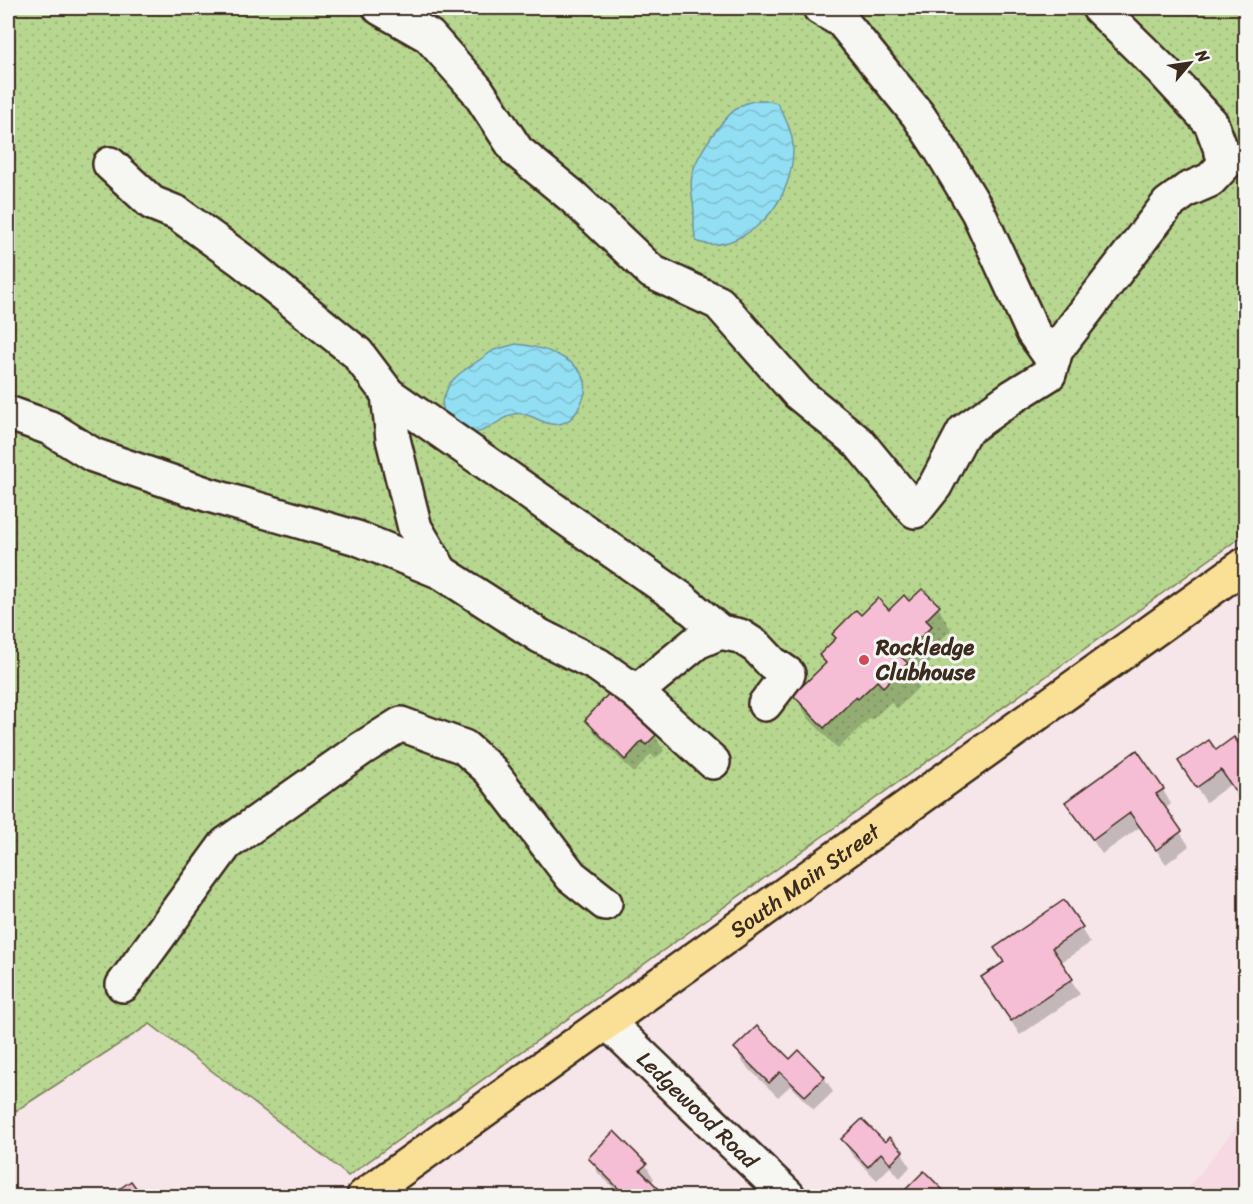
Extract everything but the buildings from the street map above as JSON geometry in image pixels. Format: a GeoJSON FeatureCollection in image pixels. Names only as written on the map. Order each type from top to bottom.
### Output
{"type":"FeatureCollection","features":[{"type":"Feature","properties":{"kind":"main road","name":"South Main Street"},"geometry":{"type":"LineString","coordinates":[[364,1197],[1245,564]]}},
{"type":"Feature","properties":{"kind":"street"},"geometry":{"type":"LineString","coordinates":[[380,8],[429,36],[477,90],[517,151],[573,196],[652,272],[719,303],[798,393],[859,443],[915,511],[935,486],[964,431],[1048,374],[1056,350],[1168,204],[1187,190],[1210,180],[1226,163],[1211,123],[1163,71],[1099,8]]}},
{"type":"Feature","properties":{"kind":"street"},"geometry":{"type":"LineString","coordinates":[[820,8],[842,21],[918,115],[978,212],[1034,332],[1053,360]]}},
{"type":"Feature","properties":{"kind":"street"},"geometry":{"type":"LineString","coordinates":[[110,164],[152,203],[177,213],[243,261],[357,353],[388,394],[680,598],[720,632],[740,636],[757,647],[772,663],[788,674],[765,704]]}},
{"type":"Feature","properties":{"kind":"street"},"geometry":{"type":"LineString","coordinates":[[388,394],[393,439],[415,528],[441,572]]}},
{"type":"Feature","properties":{"kind":"street"},"geometry":{"type":"LineString","coordinates":[[8,413],[50,428],[93,455],[209,495],[357,538],[441,572],[540,636],[598,666],[636,692],[713,762]]}},
{"type":"Feature","properties":{"kind":"street"},"geometry":{"type":"LineString","coordinates":[[636,692],[697,642],[720,632]]}},
{"type":"Feature","properties":{"kind":"street"},"geometry":{"type":"LineString","coordinates":[[123,985],[226,844],[361,749],[401,724],[464,747],[490,770],[571,876],[606,903]]}},
{"type":"Feature","properties":{"kind":"street","name":"Ledgewood Road"},"geometry":{"type":"LineString","coordinates":[[607,1022],[788,1197]]}},
{"type":"Feature","properties":{"kind":"shaded area"},"geometry":{"type":"Polygon","coordinates":[[[1245,1115],[1245,1196],[1182,1196],[1234,1130],[1245,1115]]]}},
{"type":"Feature","properties":{"kind":"green space"},"geometry":{"type":"Polygon","coordinates":[[[8,8],[1245,8],[1245,534],[348,1176],[150,1024],[8,1116],[8,8]]]}},
{"type":"Feature","properties":{"kind":"water"},"geometry":{"type":"Polygon","coordinates":[[[765,100],[777,103],[792,138],[792,165],[784,191],[769,214],[748,232],[721,244],[711,245],[696,241],[691,186],[694,168],[704,147],[735,110],[748,103],[765,100]]]}},
{"type":"Feature","properties":{"kind":"water"},"geometry":{"type":"Polygon","coordinates":[[[516,344],[553,353],[575,366],[583,376],[585,386],[583,399],[573,416],[563,423],[550,424],[524,414],[511,415],[477,433],[462,431],[445,420],[442,401],[450,383],[459,374],[494,350],[516,344]]]}},
{"type":"Feature","properties":{"kind":"place","name":"Rockledge Clubhouse"},"geometry":{"type":"Point","coordinates":[864,660]}}]}
